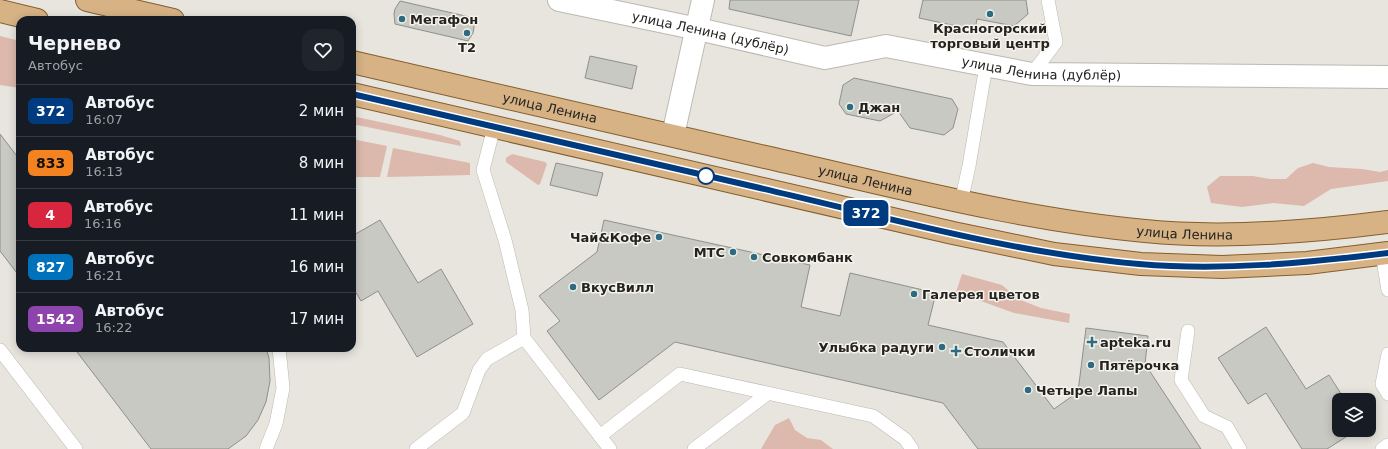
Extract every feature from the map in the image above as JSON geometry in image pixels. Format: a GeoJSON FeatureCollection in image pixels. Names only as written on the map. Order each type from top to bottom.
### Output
{"type":"FeatureCollection","features":[{"type":"Feature","properties":{"kind":"main road"},"geometry":{"type":"LineString","coordinates":[[87,0],[156,16]]}},
{"type":"Feature","properties":{"kind":"main road"},"geometry":{"type":"LineString","coordinates":[[0,12],[18,16]]}},
{"type":"Feature","properties":{"kind":"main road","name":"улица Ленина"},"geometry":{"type":"LineString","coordinates":[[356,63],[961,202],[1060,221],[1147,232],[1225,234],[1301,231],[1388,222]]}},
{"type":"Feature","properties":{"kind":"main road"},"geometry":{"type":"LineString","coordinates":[[356,95],[953,233],[1054,254],[1141,264],[1222,267],[1307,263],[1385,253]]}},
{"type":"Feature","properties":{"kind":"street","name":"улица Ленина (дублёр)"},"geometry":{"type":"LineString","coordinates":[[559,0],[698,29],[825,58],[886,46],[1032,74],[1388,77]]}},
{"type":"Feature","properties":{"kind":"street"},"geometry":{"type":"LineString","coordinates":[[673,135],[704,0]]}},
{"type":"Feature","properties":{"kind":"lane"},"geometry":{"type":"LineString","coordinates":[[1032,74],[1056,42],[1048,0]]}},
{"type":"Feature","properties":{"kind":"lane"},"geometry":{"type":"LineString","coordinates":[[961,202],[969,166],[986,66]]}},
{"type":"Feature","properties":{"kind":"lane"},"geometry":{"type":"LineString","coordinates":[[494,127],[483,170],[505,240],[521,303],[524,338],[610,449]]}},
{"type":"Feature","properties":{"kind":"lane"},"geometry":{"type":"LineString","coordinates":[[1385,253],[1388,290]]}},
{"type":"Feature","properties":{"kind":"lane"},"geometry":{"type":"LineString","coordinates":[[1188,331],[1181,380],[1204,416],[1227,428],[1240,449]]}},
{"type":"Feature","properties":{"kind":"lane"},"geometry":{"type":"LineString","coordinates":[[416,449],[463,413],[479,370],[487,359],[524,338]]}},
{"type":"Feature","properties":{"kind":"lane"},"geometry":{"type":"LineString","coordinates":[[0,350],[76,449]]}},
{"type":"Feature","properties":{"kind":"lane"},"geometry":{"type":"LineString","coordinates":[[266,449],[276,424],[283,388],[279,352]]}},
{"type":"Feature","properties":{"kind":"lane"},"geometry":{"type":"LineString","coordinates":[[1388,354],[1382,384],[1388,394]]}},
{"type":"Feature","properties":{"kind":"lane"},"geometry":{"type":"LineString","coordinates":[[600,436],[680,374],[873,416],[905,439],[912,449]]}},
{"type":"Feature","properties":{"kind":"lane"},"geometry":{"type":"LineString","coordinates":[[694,449],[767,394]]}},
{"type":"Feature","properties":{"kind":"lane"},"geometry":{"type":"LineString","coordinates":[[1382,449],[1388,445]]}},
{"type":"Feature","properties":{"kind":"shaded area"},"geometry":{"type":"Polygon","coordinates":[[[0,36],[16,40],[16,87],[0,85],[0,36]]]}},
{"type":"Feature","properties":{"kind":"shaded area"},"geometry":{"type":"Polygon","coordinates":[[[356,117],[440,135],[460,141],[461,146],[356,125],[356,117]]]}},
{"type":"Feature","properties":{"kind":"shaded area"},"geometry":{"type":"Polygon","coordinates":[[[356,140],[387,146],[380,177],[356,177],[356,140]]]}},
{"type":"Feature","properties":{"kind":"shaded area"},"geometry":{"type":"Polygon","coordinates":[[[393,148],[470,163],[470,175],[387,177],[393,148]]]}},
{"type":"Feature","properties":{"kind":"shaded area"},"geometry":{"type":"Polygon","coordinates":[[[512,154],[545,162],[547,164],[540,184],[538,185],[506,162],[506,158],[512,154]]]}},
{"type":"Feature","properties":{"kind":"shaded area"},"geometry":{"type":"Polygon","coordinates":[[[1313,163],[1329,167],[1362,169],[1380,172],[1388,170],[1388,181],[1331,189],[1304,206],[1273,203],[1242,207],[1211,203],[1207,187],[1220,176],[1253,176],[1270,179],[1286,179],[1298,168],[1313,163]]]}},
{"type":"Feature","properties":{"kind":"shaded area"},"geometry":{"type":"Polygon","coordinates":[[[962,274],[1002,285],[1018,299],[1041,308],[1070,314],[1069,323],[1014,313],[956,292],[962,274]]]}},
{"type":"Feature","properties":{"kind":"shaded area"},"geometry":{"type":"Polygon","coordinates":[[[789,418],[795,430],[807,438],[821,440],[833,449],[761,449],[775,425],[789,418]]]}},
{"type":"Feature","properties":{"kind":"building"},"geometry":{"type":"Polygon","coordinates":[[[730,0],[859,0],[851,36],[729,9],[730,0]]]}},
{"type":"Feature","properties":{"kind":"building","name":"Красногорский торговый центр"},"geometry":{"type":"Polygon","coordinates":[[[923,0],[1026,0],[1028,14],[1014,26],[977,19],[975,30],[919,18],[923,0]]]}},
{"type":"Feature","properties":{"kind":"building"},"geometry":{"type":"Polygon","coordinates":[[[400,1],[474,18],[473,33],[468,41],[395,24],[395,9],[400,1]]]}},
{"type":"Feature","properties":{"kind":"building"},"geometry":{"type":"Polygon","coordinates":[[[590,56],[637,66],[632,89],[585,78],[590,56]]]}},
{"type":"Feature","properties":{"kind":"building"},"geometry":{"type":"Polygon","coordinates":[[[854,78],[952,99],[958,109],[953,128],[944,135],[910,128],[898,111],[880,121],[846,114],[839,104],[843,85],[854,78]]]}},
{"type":"Feature","properties":{"kind":"building"},"geometry":{"type":"Polygon","coordinates":[[[0,134],[16,155],[16,272],[0,251],[0,134]]]}},
{"type":"Feature","properties":{"kind":"building"},"geometry":{"type":"Polygon","coordinates":[[[556,163],[603,173],[597,196],[550,185],[556,163]]]}},
{"type":"Feature","properties":{"kind":"building"},"geometry":{"type":"Polygon","coordinates":[[[380,220],[418,283],[441,269],[473,324],[417,357],[378,291],[361,301],[356,293],[356,234],[380,220]]]}},
{"type":"Feature","properties":{"kind":"building"},"geometry":{"type":"Polygon","coordinates":[[[604,220],[810,265],[801,307],[840,316],[850,273],[936,293],[928,325],[1003,342],[1054,409],[1078,392],[1086,328],[1148,336],[1145,364],[1201,449],[978,449],[943,403],[675,342],[599,400],[547,331],[560,321],[539,296],[597,252],[604,220]]]}},
{"type":"Feature","properties":{"kind":"building"},"geometry":{"type":"Polygon","coordinates":[[[1266,327],[1306,389],[1329,375],[1341,393],[1332,393],[1332,437],[1346,437],[1327,449],[1302,449],[1266,393],[1248,404],[1218,358],[1266,327]]]}},
{"type":"Feature","properties":{"kind":"building"},"geometry":{"type":"Polygon","coordinates":[[[77,352],[267,352],[269,358],[270,381],[266,402],[258,420],[246,436],[228,449],[151,449],[77,352]]]}},
{"type":"Feature","properties":{"kind":"bus line","name":"372"},"geometry":{"type":"LineString","coordinates":[[356,95],[953,233],[1054,254],[1141,264],[1222,267],[1307,263],[1388,253]]}},
{"type":"Feature","properties":{"kind":"place","name":"Красногорский торговый центр"},"geometry":{"type":"Point","coordinates":[990,14]}},
{"type":"Feature","properties":{"kind":"place","name":"Мегафон"},"geometry":{"type":"Point","coordinates":[402,19]}},
{"type":"Feature","properties":{"kind":"place","name":"T2"},"geometry":{"type":"Point","coordinates":[467,33]}},
{"type":"Feature","properties":{"kind":"place","name":"Джан"},"geometry":{"type":"Point","coordinates":[850,107]}},
{"type":"Feature","properties":{"kind":"place","name":"Чай&Кофе"},"geometry":{"type":"Point","coordinates":[659,237]}},
{"type":"Feature","properties":{"kind":"place","name":"МТС"},"geometry":{"type":"Point","coordinates":[733,252]}},
{"type":"Feature","properties":{"kind":"place","name":"Совкомбанк"},"geometry":{"type":"Point","coordinates":[754,257]}},
{"type":"Feature","properties":{"kind":"place","name":"ВкусВилл"},"geometry":{"type":"Point","coordinates":[573,287]}},
{"type":"Feature","properties":{"kind":"place","name":"Галерея цветов"},"geometry":{"type":"Point","coordinates":[914,294]}},
{"type":"Feature","properties":{"kind":"place","name":"apteka.ru"},"geometry":{"type":"Point","coordinates":[1092,342]}},
{"type":"Feature","properties":{"kind":"place","name":"Улыбка радуги"},"geometry":{"type":"Point","coordinates":[942,347]}},
{"type":"Feature","properties":{"kind":"place","name":"Столички"},"geometry":{"type":"Point","coordinates":[956,351]}},
{"type":"Feature","properties":{"kind":"place","name":"Пятёрочка"},"geometry":{"type":"Point","coordinates":[1091,365]}},
{"type":"Feature","properties":{"kind":"place","name":"Четыре Лапы"},"geometry":{"type":"Point","coordinates":[1028,390]}}]}
